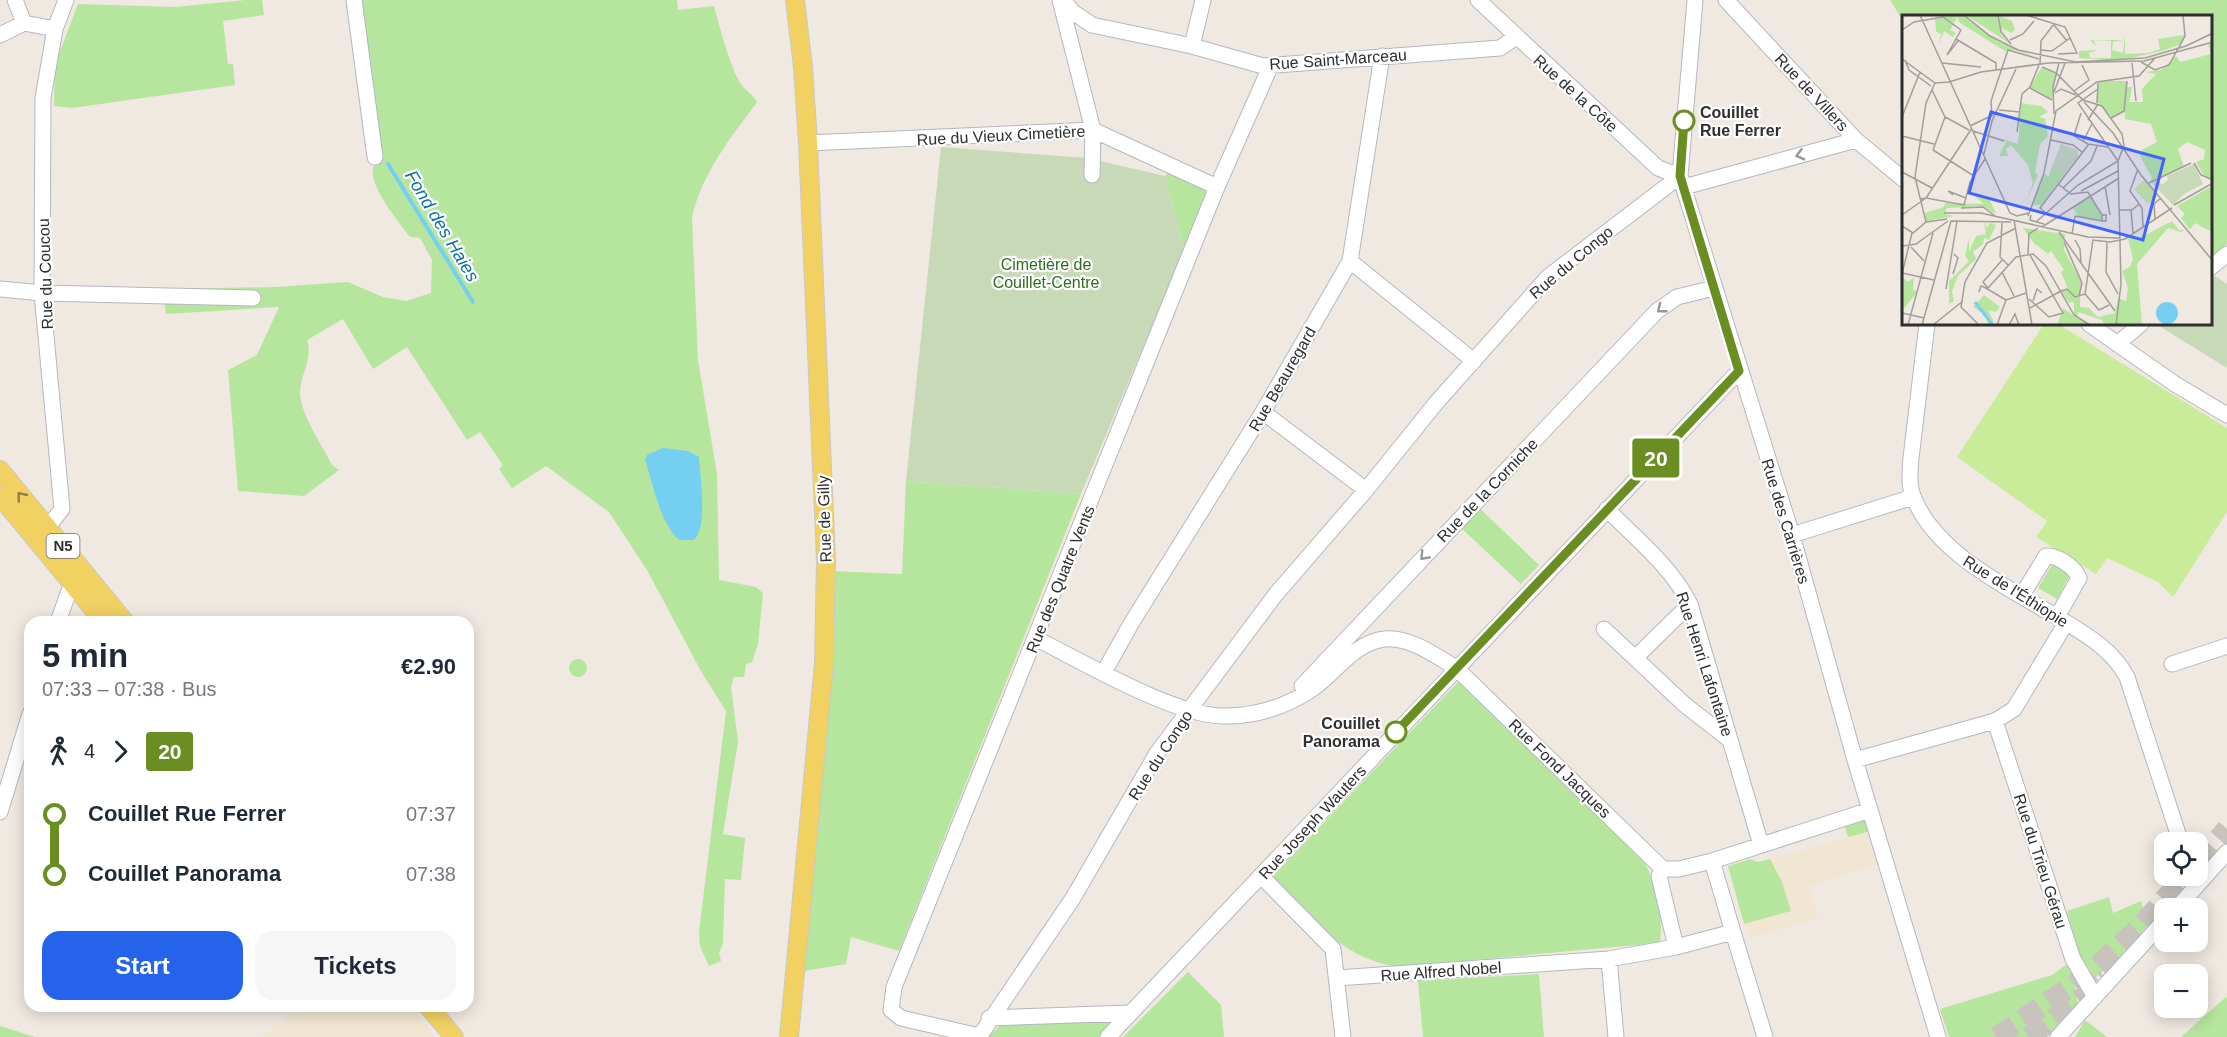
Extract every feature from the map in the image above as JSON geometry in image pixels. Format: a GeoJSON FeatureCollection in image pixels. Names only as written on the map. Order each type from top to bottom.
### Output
{"type":"FeatureCollection","features":[{"type":"Feature","properties":{"kind":"main road","name":"Rue de Gilly"},"geometry":{"type":"LineString","coordinates":[[793,1034],[824,651],[826,560],[808,143],[803,68],[795,0]]}},
{"type":"Feature","properties":{"kind":"main road","name":"N5"},"geometry":{"type":"LineString","coordinates":[[0,470],[42,535]]}},
{"type":"Feature","properties":{"kind":"main road","name":"N5"},"geometry":{"type":"LineString","coordinates":[[0,496],[42,535],[75,574],[119,616]]}},
{"type":"Feature","properties":{"kind":"main road","name":"N5"},"geometry":{"type":"LineString","coordinates":[[75,574],[100,616]]}},
{"type":"Feature","properties":{"kind":"main road"},"geometry":{"type":"LineString","coordinates":[[433,1012],[454,1037]]}},
{"type":"Feature","properties":{"kind":"main road"},"geometry":{"type":"LineString","coordinates":[[446,1012],[466,1037]]}},
{"type":"Feature","properties":{"kind":"street"},"geometry":{"type":"LineString","coordinates":[[15,0],[24,23]]}},
{"type":"Feature","properties":{"kind":"street","name":"Rue du Coucou"},"geometry":{"type":"LineString","coordinates":[[42,535],[62,509],[42,293],[43,98],[55,29],[66,0]]}},
{"type":"Feature","properties":{"kind":"street"},"geometry":{"type":"LineString","coordinates":[[354,0],[375,157]]}},
{"type":"Feature","properties":{"kind":"street","name":"Rue Saint-Marceau"},"geometry":{"type":"LineString","coordinates":[[1061,0],[1073,12],[1092,25],[1192,46],[1263,66],[1500,48],[1516,37]]}},
{"type":"Feature","properties":{"kind":"street","name":"Rue Saint-Marceau"},"geometry":{"type":"LineString","coordinates":[[1061,0],[1093,130],[1092,175]]}},
{"type":"Feature","properties":{"kind":"street"},"geometry":{"type":"LineString","coordinates":[[1192,46],[1203,0]]}},
{"type":"Feature","properties":{"kind":"street","name":"Rue de la Côte"},"geometry":{"type":"LineString","coordinates":[[1478,0],[1658,168],[1682,181]]}},
{"type":"Feature","properties":{"kind":"street","name":"Rue des Carrières"},"geometry":{"type":"LineString","coordinates":[[1695,0],[1682,181],[1739,371],[1792,535],[1855,760],[1938,1037]]}},
{"type":"Feature","properties":{"kind":"street","name":"Rue de Villers"},"geometry":{"type":"LineString","coordinates":[[1726,0],[1856,140],[1902,178]]}},
{"type":"Feature","properties":{"kind":"street"},"geometry":{"type":"LineString","coordinates":[[0,34],[24,23],[55,29]]}},
{"type":"Feature","properties":{"kind":"street","name":"Rue Beauregard"},"geometry":{"type":"LineString","coordinates":[[1104,672],[1132,622],[1263,412],[1350,261],[1382,56]]}},
{"type":"Feature","properties":{"kind":"street","name":"Rue des Quatre Vents"},"geometry":{"type":"LineString","coordinates":[[979,1036],[901,1018],[891,1010],[894,987],[1037,639],[1217,187],[1271,65]]}},
{"type":"Feature","properties":{"kind":"street","name":"Rue du Vieux Cimetière"},"geometry":{"type":"LineString","coordinates":[[808,143],[1093,130],[1217,187]]}},
{"type":"Feature","properties":{"kind":"street"},"geometry":{"type":"LineString","coordinates":[[1682,181],[1856,140]]}},
{"type":"Feature","properties":{"kind":"street","name":"Rue du Congo"},"geometry":{"type":"LineString","coordinates":[[979,1036],[989,1018],[1073,898],[1157,753],[1276,594],[1548,277],[1682,181]]}},
{"type":"Feature","properties":{"kind":"street"},"geometry":{"type":"LineString","coordinates":[[2212,267],[2227,255]]}},
{"type":"Feature","properties":{"kind":"street"},"geometry":{"type":"LineString","coordinates":[[1350,261],[1474,361]]}},
{"type":"Feature","properties":{"kind":"street","name":"Rue de la Corniche"},"geometry":{"type":"LineString","coordinates":[[1270,710],[1298,690],[1657,311],[1677,297],[1714,288]]}},
{"type":"Feature","properties":{"kind":"street"},"geometry":{"type":"LineString","coordinates":[[0,289],[42,293],[253,298]]}},
{"type":"Feature","properties":{"kind":"street","name":"Rue de l'Éthiopie"},"geometry":{"type":"LineString","coordinates":[[1927,326],[1911,458],[1913,497],[1928,526],[1961,557],[2106,649],[2118,661],[2127,677],[2177,832]]}},
{"type":"Feature","properties":{"kind":"street"},"geometry":{"type":"LineString","coordinates":[[2092,326],[2227,415]]}},
{"type":"Feature","properties":{"kind":"street"},"geometry":{"type":"LineString","coordinates":[[2117,344],[2139,326]]}},
{"type":"Feature","properties":{"kind":"street","name":"Rue Joseph Wauters"},"geometry":{"type":"LineString","coordinates":[[1108,1037],[1739,371]]}},
{"type":"Feature","properties":{"kind":"street"},"geometry":{"type":"LineString","coordinates":[[1263,412],[1366,490]]}},
{"type":"Feature","properties":{"kind":"street"},"geometry":{"type":"LineString","coordinates":[[1792,535],[1913,497]]}},
{"type":"Feature","properties":{"kind":"street","name":"Rue Henri Lafontaine"},"geometry":{"type":"LineString","coordinates":[[1607,509],[1673,576],[1690,604],[1761,845]]}},
{"type":"Feature","properties":{"kind":"street"},"geometry":{"type":"LineString","coordinates":[[1855,760],[1995,721],[2014,708],[2061,620],[2079,578],[2076,571],[2056,557],[2046,556],[2022,595]]}},
{"type":"Feature","properties":{"kind":"street"},"geometry":{"type":"LineString","coordinates":[[60,616],[75,574]]}},
{"type":"Feature","properties":{"kind":"street"},"geometry":{"type":"LineString","coordinates":[[1635,658],[1690,604]]}},
{"type":"Feature","properties":{"kind":"street"},"geometry":{"type":"LineString","coordinates":[[1604,629],[1685,705],[1730,740]]}},
{"type":"Feature","properties":{"kind":"street"},"geometry":{"type":"LineString","coordinates":[[1037,639],[1188,711],[1223,716],[1270,710]]}},
{"type":"Feature","properties":{"kind":"street","name":"Rue Fond Jacques"},"geometry":{"type":"LineString","coordinates":[[1270,710],[1311,690],[1354,652],[1385,639],[1418,646],[1456,668],[1663,869]]}},
{"type":"Feature","properties":{"kind":"street"},"geometry":{"type":"LineString","coordinates":[[2172,664],[2227,646]]}},
{"type":"Feature","properties":{"kind":"street","name":"Rue du Trieu Gérau"},"geometry":{"type":"LineString","coordinates":[[1995,721],[2073,958],[2095,998]]}},
{"type":"Feature","properties":{"kind":"street"},"geometry":{"type":"LineString","coordinates":[[0,812],[24,734]]}},
{"type":"Feature","properties":{"kind":"street"},"geometry":{"type":"LineString","coordinates":[[1676,947],[1659,876],[1663,869],[1679,869],[1712,861],[1870,810]]}},
{"type":"Feature","properties":{"kind":"street"},"geometry":{"type":"LineString","coordinates":[[2208,869],[2227,852]]}},
{"type":"Feature","properties":{"kind":"street"},"geometry":{"type":"LineString","coordinates":[[1712,861],[1766,1037]]}},
{"type":"Feature","properties":{"kind":"street"},"geometry":{"type":"LineString","coordinates":[[1261,876],[1333,949],[1342,1037]]}},
{"type":"Feature","properties":{"kind":"street","name":"Rue Alfred Nobel"},"geometry":{"type":"LineString","coordinates":[[1337,978],[1609,959],[1676,947],[1733,932]]}},
{"type":"Feature","properties":{"kind":"street"},"geometry":{"type":"LineString","coordinates":[[2058,1037],[2154,932]]}},
{"type":"Feature","properties":{"kind":"street"},"geometry":{"type":"LineString","coordinates":[[1609,959],[1616,1037]]}},
{"type":"Feature","properties":{"kind":"street"},"geometry":{"type":"LineString","coordinates":[[989,1018],[1130,1013]]}},
{"type":"Feature","properties":{"kind":"shaded area"},"geometry":{"type":"Polygon","coordinates":[[[1871,831],[1879,864],[1809,886],[1818,918],[1750,938],[1744,924],[1791,910],[1782,882],[1770,859],[1871,831]]]}},
{"type":"Feature","properties":{"kind":"shaded area"},"geometry":{"type":"Polygon","coordinates":[[[294,1012],[415,1012],[435,1037],[262,1037],[294,1012]]]}},
{"type":"Feature","properties":{"kind":"green space"},"geometry":{"type":"Polygon","coordinates":[[[262,0],[264,15],[223,21],[228,64],[233,64],[235,85],[72,108],[54,106],[55,64],[78,4],[176,7],[262,0]]]}},
{"type":"Feature","properties":{"kind":"green space"},"geometry":{"type":"Polygon","coordinates":[[[358,0],[677,0],[678,10],[714,6],[726,49],[739,82],[757,102],[710,170],[692,217],[698,360],[717,474],[719,580],[756,587],[763,593],[758,644],[752,662],[746,664],[744,677],[734,677],[731,687],[738,742],[723,834],[745,838],[741,880],[725,879],[723,943],[719,953],[721,961],[709,966],[700,946],[699,932],[726,711],[702,673],[647,570],[609,512],[546,466],[512,488],[499,469],[503,465],[480,432],[467,440],[407,347],[373,369],[343,319],[307,340],[309,353],[300,391],[303,409],[312,429],[332,465],[339,470],[304,496],[238,491],[228,370],[257,355],[279,307],[166,314],[163,289],[276,287],[348,282],[383,297],[406,301],[431,293],[432,260],[420,238],[410,237],[392,214],[373,176],[373,166],[380,155],[358,0]]]}},
{"type":"Feature","properties":{"kind":"green space"},"geometry":{"type":"Polygon","coordinates":[[[1890,0],[2227,0],[2227,244],[2212,257],[2212,15],[1902,15],[1902,19],[1890,0]]]}},
{"type":"Feature","properties":{"kind":"green space","name":"Cimetière de Couillet-Centre"},"geometry":{"type":"Polygon","coordinates":[[[941,147],[1087,158],[1165,176],[1184,250],[1081,494],[906,481],[941,147]]]}},
{"type":"Feature","properties":{"kind":"green space"},"geometry":{"type":"Polygon","coordinates":[[[1168,172],[1205,190],[1207,195],[1184,250],[1165,176],[1168,172]]]}},
{"type":"Feature","properties":{"kind":"green space"},"geometry":{"type":"Polygon","coordinates":[[[2215,276],[2227,284],[2227,368],[2159,326],[2212,326],[2212,278],[2215,276]]]}},
{"type":"Feature","properties":{"kind":"green space"},"geometry":{"type":"Polygon","coordinates":[[[2043,326],[2061,326],[2227,428],[2227,512],[2173,597],[2158,582],[2107,558],[2096,574],[2036,537],[2047,521],[1957,457],[2043,326]]]}},
{"type":"Feature","properties":{"kind":"green space"},"geometry":{"type":"Polygon","coordinates":[[[906,481],[1081,494],[899,951],[851,937],[846,964],[804,971],[832,571],[902,574],[906,481]]]}},
{"type":"Feature","properties":{"kind":"green space"},"geometry":{"type":"Polygon","coordinates":[[[1476,505],[1539,565],[1521,584],[1458,525],[1476,505]]]}},
{"type":"Feature","properties":{"kind":"green space"},"geometry":{"type":"Polygon","coordinates":[[[2053,563],[2071,573],[2057,599],[2038,588],[2053,563]]]}},
{"type":"Feature","properties":{"kind":"green space"},"geometry":{"type":"Polygon","coordinates":[[[578,659],[584,662],[587,668],[584,674],[578,677],[572,674],[569,668],[572,662],[578,659]]]}},
{"type":"Feature","properties":{"kind":"green space"},"geometry":{"type":"Polygon","coordinates":[[[1460,680],[1638,850],[1657,895],[1661,919],[1660,943],[1396,967],[1376,962],[1342,944],[1313,920],[1271,878],[1460,680]]]}},
{"type":"Feature","properties":{"kind":"green space"},"geometry":{"type":"Polygon","coordinates":[[[1867,818],[1871,831],[1848,837],[1844,824],[1867,818]]]}},
{"type":"Feature","properties":{"kind":"green space"},"geometry":{"type":"Polygon","coordinates":[[[1750,859],[1758,862],[1770,859],[1782,882],[1791,911],[1744,924],[1728,866],[1750,859]]]}},
{"type":"Feature","properties":{"kind":"green space"},"geometry":{"type":"Polygon","coordinates":[[[2109,897],[2113,913],[2141,901],[2145,916],[2154,915],[2154,919],[2121,956],[2095,978],[2079,955],[2067,911],[2109,897]]]}},
{"type":"Feature","properties":{"kind":"green space"},"geometry":{"type":"Polygon","coordinates":[[[2070,962],[2079,1010],[2046,1037],[1949,1037],[1940,1009],[2052,975],[2070,962]]]}},
{"type":"Feature","properties":{"kind":"green space"},"geometry":{"type":"Polygon","coordinates":[[[1188,972],[1221,1005],[1224,1037],[1123,1037],[1188,972]]]}},
{"type":"Feature","properties":{"kind":"green space"},"geometry":{"type":"Polygon","coordinates":[[[1539,974],[1544,1037],[1423,1037],[1418,981],[1539,974]]]}},
{"type":"Feature","properties":{"kind":"green space"},"geometry":{"type":"Polygon","coordinates":[[[2227,996],[2227,1037],[2181,1037],[2202,1018],[2208,1018],[2208,1013],[2227,996]]]}},
{"type":"Feature","properties":{"kind":"green space"},"geometry":{"type":"Polygon","coordinates":[[[1112,1020],[1099,1037],[988,1037],[1004,1022],[1112,1020]]]}},
{"type":"Feature","properties":{"kind":"green space"},"geometry":{"type":"Polygon","coordinates":[[[2085,1020],[2107,1037],[2075,1037],[2085,1020]]]}},
{"type":"Feature","properties":{"kind":"green space"},"geometry":{"type":"Polygon","coordinates":[[[0,1026],[35,1037],[0,1037],[0,1026]]]}},
{"type":"Feature","properties":{"kind":"water"},"geometry":{"type":"Polygon","coordinates":[[[663,448],[688,451],[699,457],[702,513],[701,524],[694,540],[679,540],[672,532],[658,503],[645,460],[647,455],[663,448]]]}},
{"type":"Feature","properties":{"kind":"waterway","name":"Fond des Haies"},"geometry":{"type":"LineString","coordinates":[[388,164],[473,302]]}},
{"type":"Feature","properties":{"kind":"tunnel"},"geometry":{"type":"LineString","coordinates":[[2208,851],[2227,829]]}},
{"type":"Feature","properties":{"kind":"tunnel"},"geometry":{"type":"LineString","coordinates":[[1997,1037],[2088,975],[2141,926],[2176,886]]}},
{"type":"Feature","properties":{"kind":"tunnel"},"geometry":{"type":"LineString","coordinates":[[2029,1037],[2106,980]]}},
{"type":"Feature","properties":{"kind":"bus line","name":"20"},"geometry":{"type":"LineString","coordinates":[[1396,732],[1739,371],[1680,176],[1684,121]]}},
{"type":"Feature","properties":{"kind":"place","name":"Couillet Rue Ferrer"},"geometry":{"type":"Point","coordinates":[1684,121]}},
{"type":"Feature","properties":{"kind":"place","name":"Couillet Panorama"},"geometry":{"type":"Point","coordinates":[1396,732]}}]}
